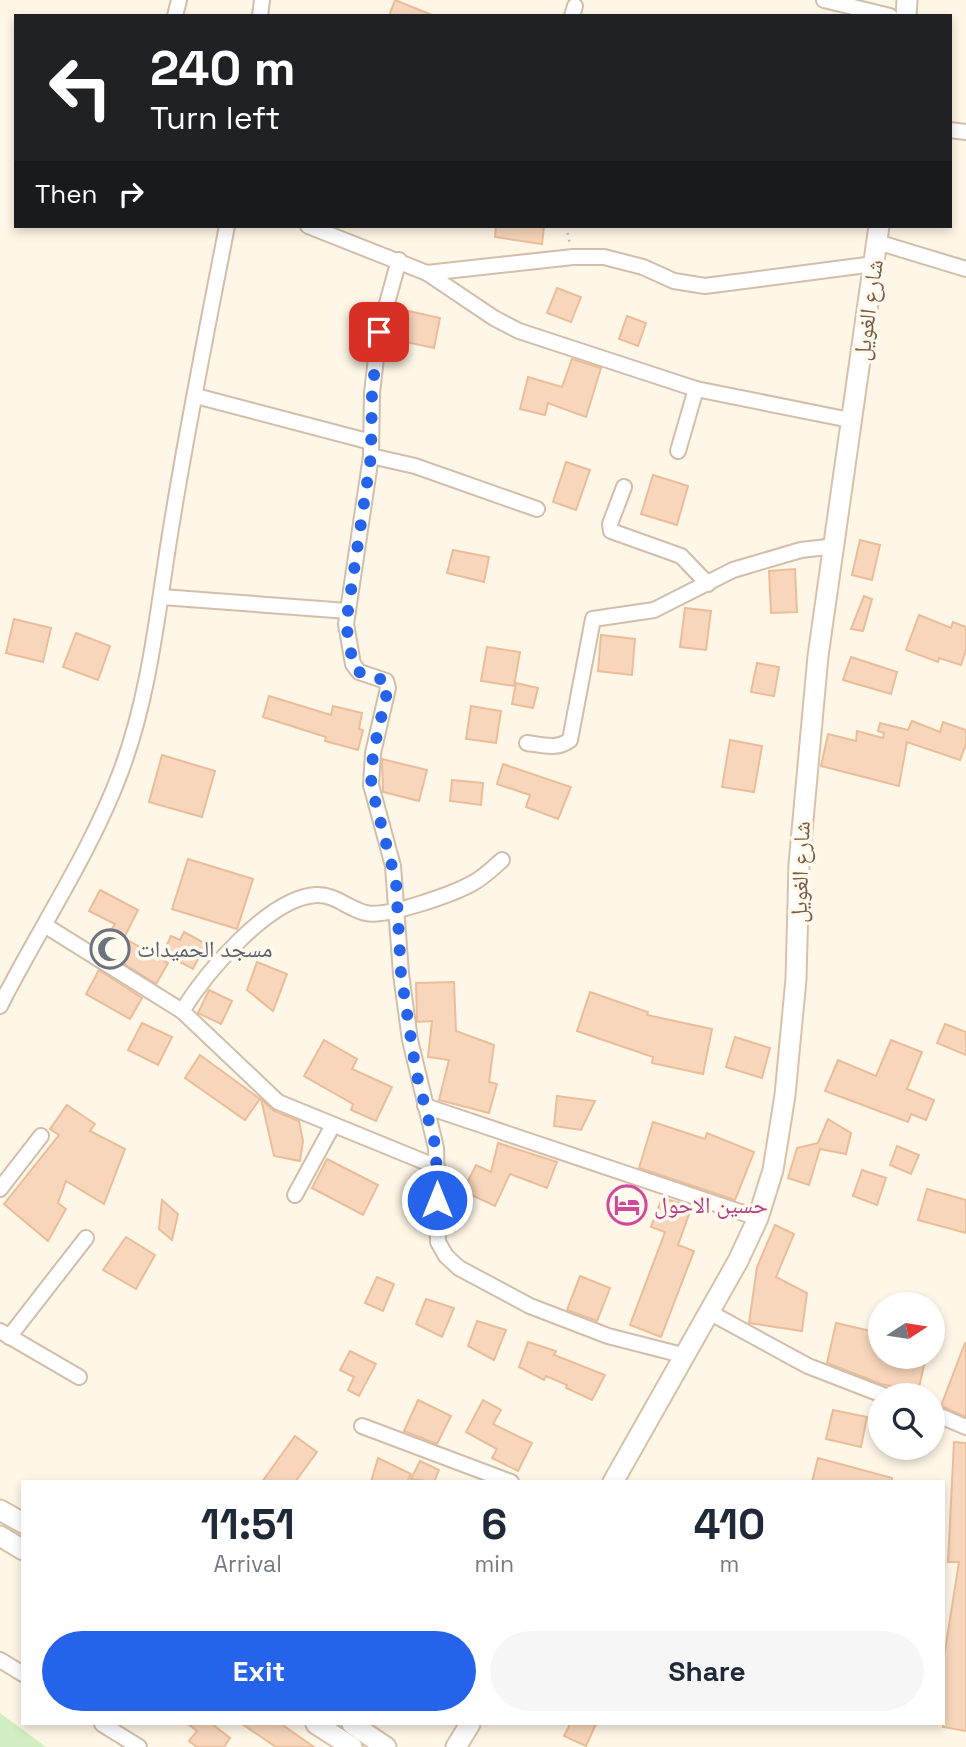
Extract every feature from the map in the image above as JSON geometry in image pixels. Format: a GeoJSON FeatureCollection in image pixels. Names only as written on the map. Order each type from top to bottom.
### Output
{"type":"FeatureCollection","features":[{"type":"Feature","properties":{"kind":"street"},"geometry":{"type":"LineString","coordinates":[[824,0],[882,14]]}},
{"type":"Feature","properties":{"kind":"street"},"geometry":{"type":"LineString","coordinates":[[0,1006],[5,985],[46,926],[91,838],[122,769],[137,717],[162,597],[172,523],[227,228]]}},
{"type":"Feature","properties":{"kind":"street"},"geometry":{"type":"LineString","coordinates":[[313,228],[427,273],[494,318],[519,331],[696,389],[850,420]]}},
{"type":"Feature","properties":{"kind":"street"},"geometry":{"type":"LineString","coordinates":[[878,234],[966,269]]}},
{"type":"Feature","properties":{"kind":"street","name":"شارع الغويل"},"geometry":{"type":"LineString","coordinates":[[614,1480],[686,1356],[758,1218],[773,1170],[785,1095],[796,979],[804,789],[818,656],[836,546],[850,420],[878,234]]}},
{"type":"Feature","properties":{"kind":"street"},"geometry":{"type":"LineString","coordinates":[[427,273],[573,257],[604,257],[643,267],[674,281],[705,286],[874,264]]}},
{"type":"Feature","properties":{"kind":"street"},"geometry":{"type":"LineString","coordinates":[[399,260],[379,332],[372,393],[371,449],[346,624],[353,664],[359,672],[386,681],[388,688],[373,753],[371,785],[393,866],[401,974],[410,1040],[431,1123],[437,1167],[438,1242],[446,1256],[459,1268],[556,1316],[608,1336],[686,1356]]}},
{"type":"Feature","properties":{"kind":"street"},"geometry":{"type":"LineString","coordinates":[[678,451],[696,389]]}},
{"type":"Feature","properties":{"kind":"street"},"geometry":{"type":"LineString","coordinates":[[196,396],[371,449],[537,509]]}},
{"type":"Feature","properties":{"kind":"street"},"geometry":{"type":"LineString","coordinates":[[624,487],[610,524],[611,531],[681,556],[708,584]]}},
{"type":"Feature","properties":{"kind":"street"},"geometry":{"type":"LineString","coordinates":[[527,743],[552,747],[563,745],[570,740],[593,619],[654,610],[733,570],[801,550],[836,546]]}},
{"type":"Feature","properties":{"kind":"street"},"geometry":{"type":"LineString","coordinates":[[162,597],[348,611]]}},
{"type":"Feature","properties":{"kind":"street"},"geometry":{"type":"LineString","coordinates":[[182,1011],[242,937],[292,903],[323,895],[367,914],[398,909],[473,883],[502,860]]}},
{"type":"Feature","properties":{"kind":"street"},"geometry":{"type":"LineString","coordinates":[[46,926],[182,1011],[278,1102],[437,1167]]}},
{"type":"Feature","properties":{"kind":"street"},"geometry":{"type":"LineString","coordinates":[[425,1106],[758,1218]]}},
{"type":"Feature","properties":{"kind":"street"},"geometry":{"type":"LineString","coordinates":[[295,1195],[332,1125]]}},
{"type":"Feature","properties":{"kind":"street"},"geometry":{"type":"LineString","coordinates":[[0,1189],[41,1136]]}},
{"type":"Feature","properties":{"kind":"street"},"geometry":{"type":"LineString","coordinates":[[79,1377],[4,1334],[86,1238]]}},
{"type":"Feature","properties":{"kind":"street"},"geometry":{"type":"LineString","coordinates":[[709,1312],[808,1366],[868,1389]]}},
{"type":"Feature","properties":{"kind":"street"},"geometry":{"type":"LineString","coordinates":[[945,1418],[966,1427]]}},
{"type":"Feature","properties":{"kind":"street"},"geometry":{"type":"LineString","coordinates":[[362,1426],[506,1480]]}},
{"type":"Feature","properties":{"kind":"street"},"geometry":{"type":"LineString","coordinates":[[0,1510],[21,1522]]}},
{"type":"Feature","properties":{"kind":"street"},"geometry":{"type":"LineString","coordinates":[[0,1536],[21,1549]]}},
{"type":"Feature","properties":{"kind":"street"},"geometry":{"type":"LineString","coordinates":[[0,1660],[21,1673]]}},
{"type":"Feature","properties":{"kind":"street"},"geometry":{"type":"LineString","coordinates":[[104,1725],[139,1747]]}},
{"type":"Feature","properties":{"kind":"street"},"geometry":{"type":"LineString","coordinates":[[318,1725],[352,1747]]}},
{"type":"Feature","properties":{"kind":"street"},"geometry":{"type":"LineString","coordinates":[[353,1725],[386,1747]]}},
{"type":"Feature","properties":{"kind":"street"},"geometry":{"type":"LineString","coordinates":[[456,1747],[469,1725]]}},
{"type":"Feature","properties":{"kind":"path"},"geometry":{"type":"LineString","coordinates":[[566,228],[573,257]]}},
{"type":"Feature","properties":{"kind":"green space"},"geometry":{"type":"Polygon","coordinates":[[[0,1713],[46,1747],[0,1747],[0,1713]]]}},
{"type":"Feature","properties":{"kind":"building"},"geometry":{"type":"Polygon","coordinates":[[[395,0],[430,14],[390,14],[395,0]]]}},
{"type":"Feature","properties":{"kind":"building"},"geometry":{"type":"Polygon","coordinates":[[[496,228],[544,228],[542,244],[495,237],[496,228]]]}},
{"type":"Feature","properties":{"kind":"building"},"geometry":{"type":"Polygon","coordinates":[[[557,288],[581,297],[571,322],[547,313],[557,288]]]}},
{"type":"Feature","properties":{"kind":"building"},"geometry":{"type":"Polygon","coordinates":[[[404,310],[440,318],[434,348],[397,340],[404,310]]]}},
{"type":"Feature","properties":{"kind":"building"},"geometry":{"type":"Polygon","coordinates":[[[627,316],[646,323],[638,346],[619,339],[627,316]]]}},
{"type":"Feature","properties":{"kind":"building"},"geometry":{"type":"Polygon","coordinates":[[[572,359],[601,368],[586,417],[548,403],[545,415],[520,409],[528,377],[562,387],[572,359]]]}},
{"type":"Feature","properties":{"kind":"building"},"geometry":{"type":"Polygon","coordinates":[[[566,462],[590,470],[576,510],[553,502],[566,462]]]}},
{"type":"Feature","properties":{"kind":"building"},"geometry":{"type":"Polygon","coordinates":[[[653,475],[688,486],[677,525],[641,514],[653,475]]]}},
{"type":"Feature","properties":{"kind":"building"},"geometry":{"type":"Polygon","coordinates":[[[860,540],[880,545],[872,580],[852,575],[860,540]]]}},
{"type":"Feature","properties":{"kind":"building"},"geometry":{"type":"Polygon","coordinates":[[[453,550],[489,557],[484,582],[447,573],[453,550]]]}},
{"type":"Feature","properties":{"kind":"building"},"geometry":{"type":"Polygon","coordinates":[[[795,569],[797,612],[771,613],[769,571],[795,569]]]}},
{"type":"Feature","properties":{"kind":"building"},"geometry":{"type":"Polygon","coordinates":[[[864,596],[872,599],[863,631],[851,629],[864,596]]]}},
{"type":"Feature","properties":{"kind":"building"},"geometry":{"type":"Polygon","coordinates":[[[685,608],[711,611],[706,650],[680,647],[685,608]]]}},
{"type":"Feature","properties":{"kind":"building"},"geometry":{"type":"Polygon","coordinates":[[[919,615],[951,628],[953,622],[966,627],[966,650],[961,665],[939,658],[938,662],[906,650],[919,615]]]}},
{"type":"Feature","properties":{"kind":"building"},"geometry":{"type":"Polygon","coordinates":[[[14,619],[51,628],[43,662],[6,653],[14,619]]]}},
{"type":"Feature","properties":{"kind":"building"},"geometry":{"type":"Polygon","coordinates":[[[76,633],[110,646],[98,680],[63,667],[76,633]]]}},
{"type":"Feature","properties":{"kind":"building"},"geometry":{"type":"Polygon","coordinates":[[[601,635],[635,639],[632,675],[598,671],[601,635]]]}},
{"type":"Feature","properties":{"kind":"building"},"geometry":{"type":"Polygon","coordinates":[[[487,647],[520,652],[514,686],[481,681],[487,647]]]}},
{"type":"Feature","properties":{"kind":"building"},"geometry":{"type":"Polygon","coordinates":[[[851,657],[897,672],[891,694],[843,680],[851,657]]]}},
{"type":"Feature","properties":{"kind":"building"},"geometry":{"type":"Polygon","coordinates":[[[757,663],[779,667],[774,696],[751,692],[757,663]]]}},
{"type":"Feature","properties":{"kind":"building"},"geometry":{"type":"Polygon","coordinates":[[[516,683],[538,688],[533,708],[512,704],[516,683]]]}},
{"type":"Feature","properties":{"kind":"building"},"geometry":{"type":"Polygon","coordinates":[[[269,696],[331,715],[333,706],[362,713],[359,729],[363,730],[358,750],[325,741],[326,737],[263,717],[269,696]]]}},
{"type":"Feature","properties":{"kind":"building"},"geometry":{"type":"Polygon","coordinates":[[[471,706],[501,711],[496,743],[466,739],[471,706]]]}},
{"type":"Feature","properties":{"kind":"building"},"geometry":{"type":"Polygon","coordinates":[[[912,721],[940,732],[943,722],[966,730],[966,744],[960,760],[907,742],[899,786],[821,766],[828,734],[856,741],[857,731],[883,738],[884,733],[878,731],[880,723],[908,730],[912,721]]]}},
{"type":"Feature","properties":{"kind":"building"},"geometry":{"type":"Polygon","coordinates":[[[730,740],[762,746],[754,792],[722,787],[730,740]]]}},
{"type":"Feature","properties":{"kind":"building"},"geometry":{"type":"Polygon","coordinates":[[[162,755],[215,771],[202,817],[149,802],[162,755]]]}},
{"type":"Feature","properties":{"kind":"building"},"geometry":{"type":"Polygon","coordinates":[[[382,759],[427,770],[419,801],[383,792],[382,759]]]}},
{"type":"Feature","properties":{"kind":"building"},"geometry":{"type":"Polygon","coordinates":[[[503,764],[571,787],[558,819],[526,807],[530,795],[497,784],[503,764]]]}},
{"type":"Feature","properties":{"kind":"building"},"geometry":{"type":"Polygon","coordinates":[[[452,780],[483,783],[481,805],[450,801],[452,780]]]}},
{"type":"Feature","properties":{"kind":"building"},"geometry":{"type":"Polygon","coordinates":[[[188,859],[253,879],[237,929],[172,909],[188,859]]]}},
{"type":"Feature","properties":{"kind":"building"},"geometry":{"type":"Polygon","coordinates":[[[100,890],[138,910],[124,938],[168,963],[156,984],[99,948],[115,924],[89,911],[100,890]]]}},
{"type":"Feature","properties":{"kind":"building"},"geometry":{"type":"Polygon","coordinates":[[[184,932],[206,944],[193,969],[163,953],[171,936],[180,940],[184,932]]]}},
{"type":"Feature","properties":{"kind":"building"},"geometry":{"type":"Polygon","coordinates":[[[257,962],[287,974],[273,1011],[247,990],[257,962]]]}},
{"type":"Feature","properties":{"kind":"building"},"geometry":{"type":"Polygon","coordinates":[[[99,970],[142,998],[130,1019],[86,994],[99,970]]]}},
{"type":"Feature","properties":{"kind":"building"},"geometry":{"type":"Polygon","coordinates":[[[454,982],[456,1031],[494,1045],[489,1082],[497,1084],[489,1113],[439,1100],[449,1060],[428,1057],[432,1021],[417,1022],[416,983],[454,982]]]}},
{"type":"Feature","properties":{"kind":"building"},"geometry":{"type":"Polygon","coordinates":[[[209,990],[232,1001],[221,1024],[198,1013],[209,990]]]}},
{"type":"Feature","properties":{"kind":"building"},"geometry":{"type":"Polygon","coordinates":[[[590,992],[648,1012],[647,1015],[712,1029],[703,1074],[652,1063],[653,1057],[577,1031],[590,992]]]}},
{"type":"Feature","properties":{"kind":"building"},"geometry":{"type":"Polygon","coordinates":[[[142,1023],[172,1037],[158,1065],[128,1050],[142,1023]]]}},
{"type":"Feature","properties":{"kind":"building"},"geometry":{"type":"Polygon","coordinates":[[[945,1024],[966,1032],[966,1055],[937,1043],[945,1024]]]}},
{"type":"Feature","properties":{"kind":"building"},"geometry":{"type":"Polygon","coordinates":[[[735,1037],[770,1048],[762,1078],[726,1067],[735,1037]]]}},
{"type":"Feature","properties":{"kind":"building"},"geometry":{"type":"Polygon","coordinates":[[[324,1040],[357,1059],[352,1069],[392,1087],[376,1121],[351,1110],[353,1104],[304,1076],[324,1040]]]}},
{"type":"Feature","properties":{"kind":"building"},"geometry":{"type":"Polygon","coordinates":[[[891,1040],[922,1052],[907,1089],[934,1100],[926,1120],[911,1114],[908,1122],[825,1091],[838,1060],[876,1076],[891,1040]]]}},
{"type":"Feature","properties":{"kind":"building"},"geometry":{"type":"Polygon","coordinates":[[[200,1055],[260,1099],[245,1120],[185,1078],[200,1055]]]}},
{"type":"Feature","properties":{"kind":"building"},"geometry":{"type":"Polygon","coordinates":[[[557,1096],[595,1101],[581,1130],[554,1126],[557,1096]]]}},
{"type":"Feature","properties":{"kind":"building"},"geometry":{"type":"Polygon","coordinates":[[[261,1099],[274,1111],[299,1121],[303,1141],[300,1161],[274,1156],[261,1099]]]}},
{"type":"Feature","properties":{"kind":"building"},"geometry":{"type":"Polygon","coordinates":[[[67,1105],[95,1124],[90,1131],[125,1149],[104,1204],[66,1181],[58,1203],[66,1209],[48,1241],[4,1204],[59,1135],[50,1129],[67,1105]]]}},
{"type":"Feature","properties":{"kind":"building"},"geometry":{"type":"Polygon","coordinates":[[[828,1119],[851,1133],[846,1154],[820,1149],[809,1185],[788,1178],[797,1148],[818,1143],[828,1119]]]}},
{"type":"Feature","properties":{"kind":"building"},"geometry":{"type":"Polygon","coordinates":[[[653,1122],[705,1139],[707,1133],[754,1152],[735,1200],[639,1168],[653,1122]]]}},
{"type":"Feature","properties":{"kind":"building"},"geometry":{"type":"Polygon","coordinates":[[[498,1143],[557,1162],[547,1188],[510,1174],[495,1206],[463,1191],[476,1165],[491,1172],[498,1143]]]}},
{"type":"Feature","properties":{"kind":"building"},"geometry":{"type":"Polygon","coordinates":[[[897,1146],[919,1155],[911,1174],[890,1165],[897,1146]]]}},
{"type":"Feature","properties":{"kind":"building"},"geometry":{"type":"Polygon","coordinates":[[[327,1159],[378,1185],[363,1215],[312,1188],[327,1159]]]}},
{"type":"Feature","properties":{"kind":"building"},"geometry":{"type":"Polygon","coordinates":[[[862,1170],[886,1178],[877,1205],[853,1196],[862,1170]]]}},
{"type":"Feature","properties":{"kind":"building"},"geometry":{"type":"Polygon","coordinates":[[[927,1189],[966,1200],[966,1233],[918,1220],[927,1189]]]}},
{"type":"Feature","properties":{"kind":"building"},"geometry":{"type":"Polygon","coordinates":[[[662,1198],[692,1206],[678,1245],[694,1251],[661,1337],[630,1325],[665,1232],[651,1227],[662,1198]]]}},
{"type":"Feature","properties":{"kind":"building"},"geometry":{"type":"Polygon","coordinates":[[[162,1200],[178,1214],[172,1240],[159,1229],[162,1200]]]}},
{"type":"Feature","properties":{"kind":"building"},"geometry":{"type":"Polygon","coordinates":[[[775,1225],[794,1234],[776,1277],[807,1293],[802,1331],[749,1323],[757,1267],[775,1225]]]}},
{"type":"Feature","properties":{"kind":"building"},"geometry":{"type":"Polygon","coordinates":[[[126,1237],[155,1255],[136,1289],[103,1270],[126,1237]]]}},
{"type":"Feature","properties":{"kind":"building"},"geometry":{"type":"Polygon","coordinates":[[[580,1276],[610,1288],[597,1321],[567,1310],[580,1276]]]}},
{"type":"Feature","properties":{"kind":"building"},"geometry":{"type":"Polygon","coordinates":[[[377,1277],[394,1284],[383,1311],[365,1303],[377,1277]]]}},
{"type":"Feature","properties":{"kind":"building"},"geometry":{"type":"Polygon","coordinates":[[[426,1299],[454,1308],[442,1337],[416,1324],[426,1299]]]}},
{"type":"Feature","properties":{"kind":"building"},"geometry":{"type":"Polygon","coordinates":[[[477,1321],[506,1330],[494,1360],[468,1346],[477,1321]]]}},
{"type":"Feature","properties":{"kind":"building"},"geometry":{"type":"Polygon","coordinates":[[[836,1323],[868,1330],[868,1369],[923,1369],[920,1383],[878,1383],[827,1363],[836,1323]]]}},
{"type":"Feature","properties":{"kind":"building"},"geometry":{"type":"Polygon","coordinates":[[[528,1342],[556,1351],[554,1355],[605,1375],[592,1400],[566,1388],[567,1385],[546,1376],[544,1380],[519,1367],[528,1342]]]}},
{"type":"Feature","properties":{"kind":"building"},"geometry":{"type":"Polygon","coordinates":[[[966,1343],[966,1417],[945,1408],[945,1396],[966,1343]]]}},
{"type":"Feature","properties":{"kind":"building"},"geometry":{"type":"Polygon","coordinates":[[[350,1351],[376,1364],[359,1396],[348,1390],[354,1377],[340,1370],[350,1351]]]}},
{"type":"Feature","properties":{"kind":"building"},"geometry":{"type":"Polygon","coordinates":[[[418,1400],[451,1416],[437,1444],[404,1431],[418,1400]]]}},
{"type":"Feature","properties":{"kind":"building"},"geometry":{"type":"Polygon","coordinates":[[[483,1400],[501,1410],[493,1424],[532,1443],[518,1471],[492,1458],[497,1449],[466,1432],[483,1400]]]}},
{"type":"Feature","properties":{"kind":"building"},"geometry":{"type":"Polygon","coordinates":[[[833,1410],[867,1417],[861,1447],[826,1439],[833,1410]]]}},
{"type":"Feature","properties":{"kind":"building"},"geometry":{"type":"Polygon","coordinates":[[[295,1436],[317,1452],[296,1480],[263,1480],[295,1436]]]}},
{"type":"Feature","properties":{"kind":"building"},"geometry":{"type":"Polygon","coordinates":[[[954,1442],[966,1443],[966,1731],[943,1727],[945,1650],[959,1562],[948,1562],[954,1442]]]}},
{"type":"Feature","properties":{"kind":"building"},"geometry":{"type":"Polygon","coordinates":[[[378,1458],[411,1474],[408,1480],[372,1480],[378,1458]]]}},
{"type":"Feature","properties":{"kind":"building"},"geometry":{"type":"Polygon","coordinates":[[[818,1458],[892,1478],[892,1480],[812,1480],[818,1458]]]}},
{"type":"Feature","properties":{"kind":"building"},"geometry":{"type":"Polygon","coordinates":[[[420,1461],[439,1470],[435,1480],[411,1479],[420,1461]]]}},
{"type":"Feature","properties":{"kind":"building"},"geometry":{"type":"Polygon","coordinates":[[[189,1725],[213,1725],[230,1738],[224,1747],[197,1747],[189,1741],[197,1731],[189,1725]]]}},
{"type":"Feature","properties":{"kind":"building"},"geometry":{"type":"Polygon","coordinates":[[[243,1725],[282,1725],[314,1747],[276,1747],[243,1725]]]}},
{"type":"Feature","properties":{"kind":"building"},"geometry":{"type":"Polygon","coordinates":[[[570,1725],[596,1725],[586,1746],[564,1736],[570,1725]]]}},
{"type":"Feature","properties":{"kind":"place","name":"مسجد الحميدات"},"geometry":{"type":"Point","coordinates":[110,949]}},
{"type":"Feature","properties":{"kind":"place","name":"حسين الاحول"},"geometry":{"type":"Point","coordinates":[627,1205]}},
{"type":"Feature","properties":{"kind":"route"},"geometry":{"type":"LineString","coordinates":[[379,332],[372,393],[371,456],[346,624],[353,664],[359,672],[382,679],[388,684],[373,753],[371,785],[396,882],[401,974],[416,1072],[436,1148],[437,1200]]}}]}
